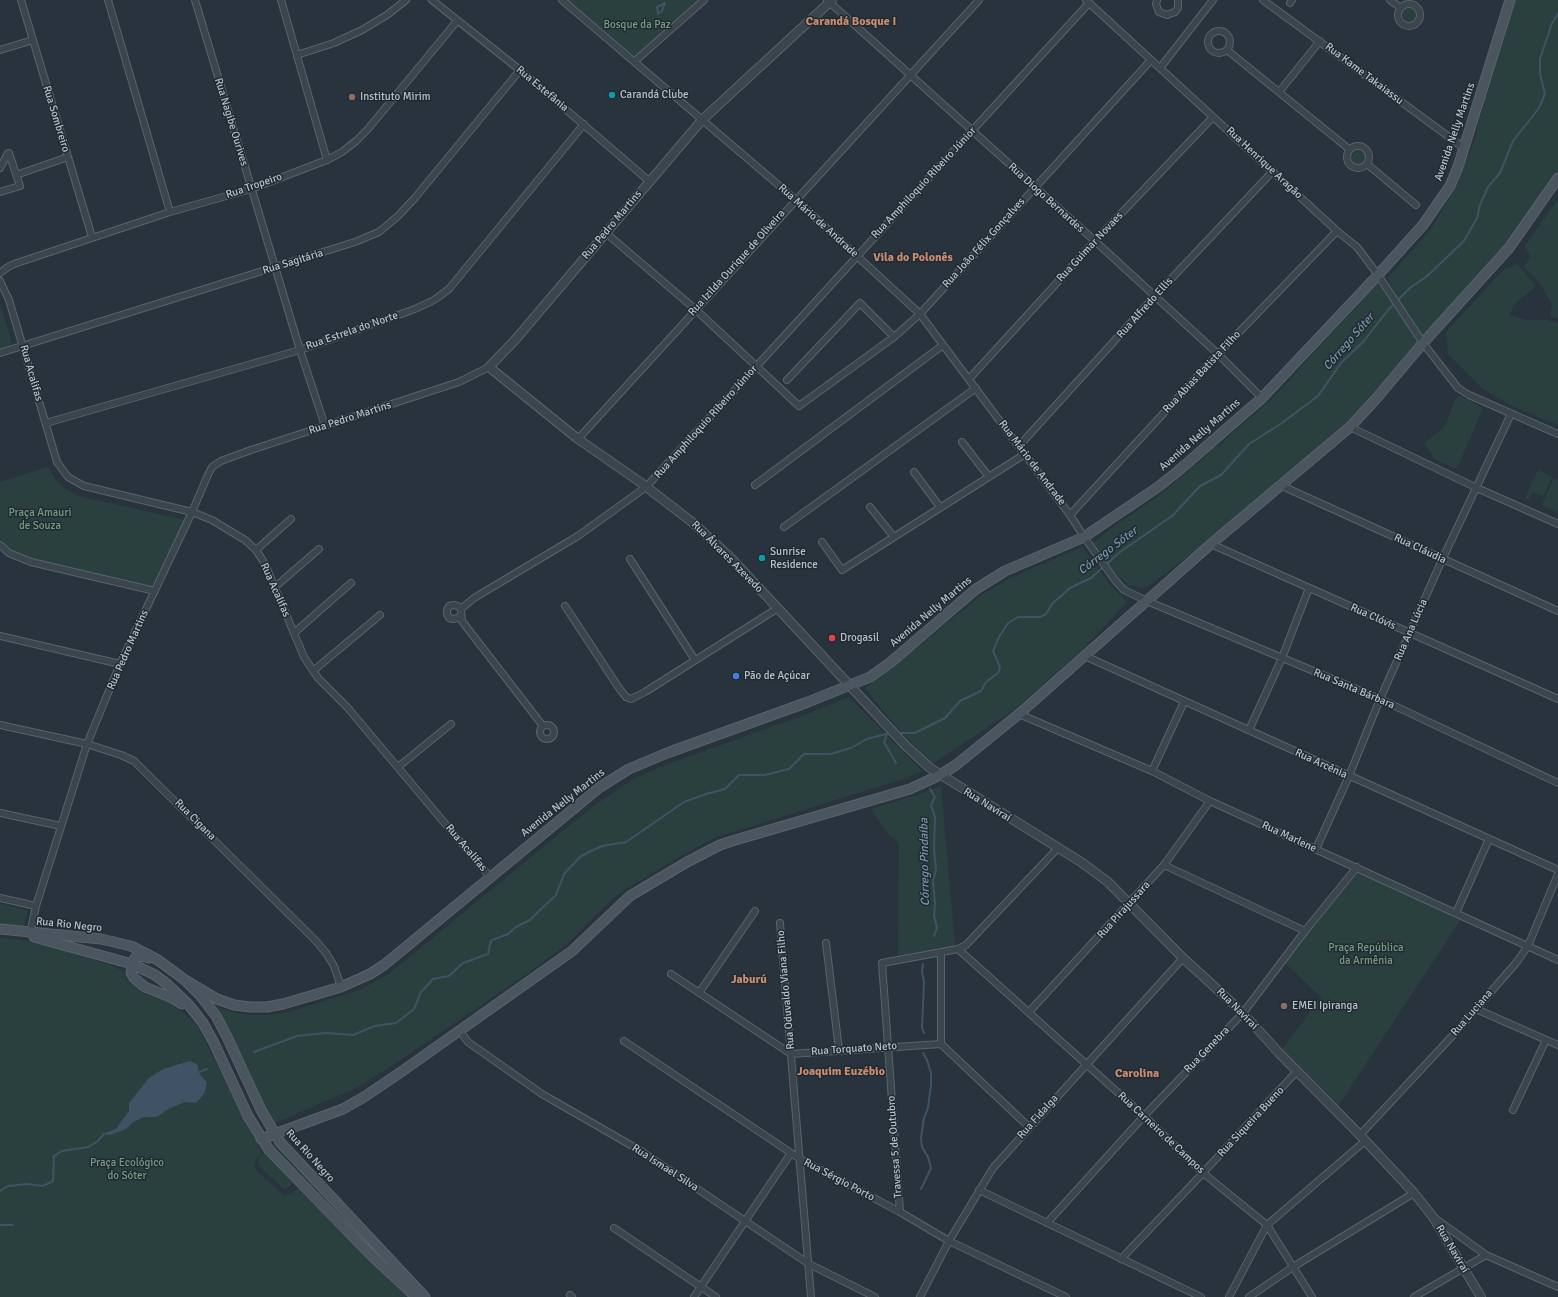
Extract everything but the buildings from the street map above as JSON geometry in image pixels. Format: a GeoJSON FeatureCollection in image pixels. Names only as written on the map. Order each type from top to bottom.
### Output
{"type":"FeatureCollection","features":[{"type":"Feature","properties":{"kind":"main road","name":"Avenida Nelly Martins"},"geometry":{"type":"LineString","coordinates":[[185,980],[217,999],[234,1005],[267,1007],[283,1004],[341,987],[360,979],[384,965],[490,876],[600,787],[628,769],[666,753],[850,686],[870,677],[889,664],[976,589],[1005,571],[1084,537],[1177,472],[1262,398],[1378,275],[1423,225],[1438,204],[1450,186],[1464,148],[1510,0]]}},
{"type":"Feature","properties":{"kind":"main road"},"geometry":{"type":"LineString","coordinates":[[261,1139],[343,1109],[401,1072],[572,951],[630,896],[687,862],[720,845],[732,841],[910,789],[940,775],[956,765],[1019,714],[1211,544],[1282,486],[1350,427],[1423,343],[1509,248],[1558,178]]}},
{"type":"Feature","properties":{"kind":"main road"},"geometry":{"type":"LineString","coordinates":[[0,930],[28,934]]}},
{"type":"Feature","properties":{"kind":"main road","name":"Rua Rio Negro"},"geometry":{"type":"LineString","coordinates":[[28,934],[132,964],[155,975],[167,984],[197,1014],[214,1043],[248,1116],[269,1150],[370,1254],[416,1297]]}},
{"type":"Feature","properties":{"kind":"main road","name":"Rua Rio Negro"},"geometry":{"type":"LineString","coordinates":[[28,934],[100,939],[131,946],[168,966],[185,980],[200,995],[216,1016],[261,1110],[280,1142],[312,1178],[425,1297]]}},
{"type":"Feature","properties":{"kind":"main road"},"geometry":{"type":"LineString","coordinates":[[168,966],[143,956],[135,958],[132,964],[131,973],[134,978],[145,987],[172,998],[197,1014]]}},
{"type":"Feature","properties":{"kind":"street","name":"Rua Sombreiro"},"geometry":{"type":"LineString","coordinates":[[21,0],[92,237]]}},
{"type":"Feature","properties":{"kind":"street"},"geometry":{"type":"LineString","coordinates":[[108,0],[170,212]]}},
{"type":"Feature","properties":{"kind":"street","name":"Rua Nagibe Ourives"},"geometry":{"type":"LineString","coordinates":[[195,0],[300,350],[326,426]]}},
{"type":"Feature","properties":{"kind":"street"},"geometry":{"type":"LineString","coordinates":[[281,0],[327,160]]}},
{"type":"Feature","properties":{"kind":"street"},"geometry":{"type":"LineString","coordinates":[[297,55],[334,43],[362,30],[387,15],[406,0]]}},
{"type":"Feature","properties":{"kind":"street","name":"Rua Estefânia"},"geometry":{"type":"LineString","coordinates":[[432,0],[520,70],[649,181]]}},
{"type":"Feature","properties":{"kind":"street","name":"Rua Mário de Andrade"},"geometry":{"type":"LineString","coordinates":[[562,0],[796,200],[920,314],[1070,515],[1112,575],[1124,590],[1147,601]]}},
{"type":"Feature","properties":{"kind":"street"},"geometry":{"type":"LineString","coordinates":[[635,61],[704,0]]}},
{"type":"Feature","properties":{"kind":"street","name":"Rua Izilda Ourique de Oliveira"},"geometry":{"type":"LineString","coordinates":[[578,439],[695,309],[979,0]]}},
{"type":"Feature","properties":{"kind":"street"},"geometry":{"type":"LineString","coordinates":[[1157,0],[1156,4],[1159,12],[1167,15],[1176,12],[1178,8],[1178,0]]}},
{"type":"Feature","properties":{"kind":"street"},"geometry":{"type":"LineString","coordinates":[[1160,68],[1213,0]]}},
{"type":"Feature","properties":{"kind":"street","name":"Rua Kame Takaiassu"},"geometry":{"type":"LineString","coordinates":[[1263,0],[1464,148]]}},
{"type":"Feature","properties":{"kind":"street"},"geometry":{"type":"LineString","coordinates":[[1390,0],[1400,8]]}},
{"type":"Feature","properties":{"kind":"street","name":"Rua Diogo Bernardes"},"geometry":{"type":"LineString","coordinates":[[829,1],[1155,296],[1218,354],[1262,398]]}},
{"type":"Feature","properties":{"kind":"street","name":"Rua Pedro Martins"},"geometry":{"type":"LineString","coordinates":[[28,934],[87,744],[120,664],[212,467],[221,461],[251,450],[459,382],[489,367],[507,349],[702,120],[829,1]]}},
{"type":"Feature","properties":{"kind":"street","name":"Rua Henrique Aragão"},"geometry":{"type":"LineString","coordinates":[[1088,1],[1337,231],[1357,247],[1390,292],[1423,343],[1458,388],[1469,395],[1558,434]]}},
{"type":"Feature","properties":{"kind":"street","name":"Rua Amphiloquio Ribeiro Júnior"},"geometry":{"type":"LineString","coordinates":[[543,726],[462,621],[461,612],[474,598],[578,536],[646,487],[972,131],[1088,1]]}},
{"type":"Feature","properties":{"kind":"street","name":"Rua Tropeiro"},"geometry":{"type":"LineString","coordinates":[[0,273],[14,264],[92,237],[170,212],[251,189],[327,160],[342,152],[364,133],[457,20]]}},
{"type":"Feature","properties":{"kind":"street"},"geometry":{"type":"LineString","coordinates":[[0,50],[33,40]]}},
{"type":"Feature","properties":{"kind":"street"},"geometry":{"type":"LineString","coordinates":[[1279,92],[1320,41]]}},
{"type":"Feature","properties":{"kind":"street"},"geometry":{"type":"LineString","coordinates":[[1227,50],[1350,149]]}},
{"type":"Feature","properties":{"kind":"street","name":"Rua João Félix Gonçalves"},"geometry":{"type":"LineString","coordinates":[[756,367],[799,406],[894,337],[920,314],[1151,60]]}},
{"type":"Feature","properties":{"kind":"street","name":"Rua Sagitária"},"geometry":{"type":"LineString","coordinates":[[0,353],[355,242],[379,232],[398,216],[414,199],[520,70]]}},
{"type":"Feature","properties":{"kind":"street","name":"Rua Guimar Novaes"},"geometry":{"type":"LineString","coordinates":[[969,379],[1095,241],[1213,117]]}},
{"type":"Feature","properties":{"kind":"street","name":"Rua Estrela do Norte"},"geometry":{"type":"LineString","coordinates":[[46,423],[300,350],[416,310],[434,300],[449,290],[584,124]]}},
{"type":"Feature","properties":{"kind":"street"},"geometry":{"type":"LineString","coordinates":[[1357,145],[1366,148],[1369,156],[1367,164],[1363,167],[1353,167],[1347,159],[1347,154],[1350,149],[1357,145]]}},
{"type":"Feature","properties":{"kind":"street"},"geometry":{"type":"LineString","coordinates":[[0,168],[9,153],[20,186],[0,192]]}},
{"type":"Feature","properties":{"kind":"street"},"geometry":{"type":"LineString","coordinates":[[16,175],[68,157]]}},
{"type":"Feature","properties":{"kind":"street"},"geometry":{"type":"LineString","coordinates":[[1367,164],[1416,205]]}},
{"type":"Feature","properties":{"kind":"street","name":"Rua Alfredo Ellis"},"geometry":{"type":"LineString","coordinates":[[1019,446],[1155,296],[1273,171]]}},
{"type":"Feature","properties":{"kind":"street","name":"Rua Abias Batista Filho"},"geometry":{"type":"LineString","coordinates":[[1070,515],[1218,354],[1337,231]]}},
{"type":"Feature","properties":{"kind":"street"},"geometry":{"type":"LineString","coordinates":[[606,233],[695,309],[756,367]]}},
{"type":"Feature","properties":{"kind":"street","name":"Rua Acalifas"},"geometry":{"type":"LineString","coordinates":[[0,281],[9,300],[57,462],[68,478],[84,486],[192,512],[229,529],[256,550],[265,564],[304,657],[318,678],[347,707],[490,876]]}},
{"type":"Feature","properties":{"kind":"street"},"geometry":{"type":"LineString","coordinates":[[787,380],[860,303],[894,337]]}},
{"type":"Feature","properties":{"kind":"street"},"geometry":{"type":"LineString","coordinates":[[755,485],[943,345]]}},
{"type":"Feature","properties":{"kind":"street","name":"Rua Álvares Azevedo"},"geometry":{"type":"LineString","coordinates":[[489,367],[578,439],[646,487],[692,522],[731,558],[906,746],[940,775]]}},
{"type":"Feature","properties":{"kind":"street"},"geometry":{"type":"LineString","coordinates":[[784,527],[976,388]]}},
{"type":"Feature","properties":{"kind":"street","name":"Rua Ana Lúcia"},"geometry":{"type":"LineString","coordinates":[[1316,849],[1349,776],[1380,699],[1409,633],[1511,414]]}},
{"type":"Feature","properties":{"kind":"street"},"geometry":{"type":"LineString","coordinates":[[1350,427],[1477,488],[1558,524]]}},
{"type":"Feature","properties":{"kind":"street"},"geometry":{"type":"LineString","coordinates":[[962,442],[988,477]]}},
{"type":"Feature","properties":{"kind":"street"},"geometry":{"type":"LineString","coordinates":[[822,542],[842,570],[1025,454]]}},
{"type":"Feature","properties":{"kind":"street"},"geometry":{"type":"LineString","coordinates":[[914,472],[940,507]]}},
{"type":"Feature","properties":{"kind":"street","name":"Rua Cláudia"},"geometry":{"type":"LineString","coordinates":[[1282,486],[1442,560],[1558,611]]}},
{"type":"Feature","properties":{"kind":"street"},"geometry":{"type":"LineString","coordinates":[[870,506],[894,538]]}},
{"type":"Feature","properties":{"kind":"street"},"geometry":{"type":"LineString","coordinates":[[256,550],[291,519]]}},
{"type":"Feature","properties":{"kind":"street","name":"Rua Clóvis"},"geometry":{"type":"LineString","coordinates":[[1211,544],[1558,699]]}},
{"type":"Feature","properties":{"kind":"street"},"geometry":{"type":"LineString","coordinates":[[0,545],[9,553],[31,562],[155,591]]}},
{"type":"Feature","properties":{"kind":"street"},"geometry":{"type":"LineString","coordinates":[[275,587],[319,549]]}},
{"type":"Feature","properties":{"kind":"street"},"geometry":{"type":"LineString","coordinates":[[630,558],[695,660]]}},
{"type":"Feature","properties":{"kind":"street"},"geometry":{"type":"LineString","coordinates":[[294,633],[351,583]]}},
{"type":"Feature","properties":{"kind":"street"},"geometry":{"type":"LineString","coordinates":[[1248,730],[1282,658],[1309,588]]}},
{"type":"Feature","properties":{"kind":"street","name":"Rua Santa Bárbara"},"geometry":{"type":"LineString","coordinates":[[1147,601],[1380,699],[1558,783]]}},
{"type":"Feature","properties":{"kind":"street"},"geometry":{"type":"LineString","coordinates":[[565,606],[626,697],[631,699],[645,692],[778,608]]}},
{"type":"Feature","properties":{"kind":"street"},"geometry":{"type":"LineString","coordinates":[[313,671],[380,615]]}},
{"type":"Feature","properties":{"kind":"street"},"geometry":{"type":"LineString","coordinates":[[0,636],[120,664]]}},
{"type":"Feature","properties":{"kind":"street","name":"Rua Arcênia"},"geometry":{"type":"LineString","coordinates":[[1085,656],[1558,870]]}},
{"type":"Feature","properties":{"kind":"street"},"geometry":{"type":"LineString","coordinates":[[1152,771],[1184,702]]}},
{"type":"Feature","properties":{"kind":"street","name":"Rua Marlene"},"geometry":{"type":"LineString","coordinates":[[1019,714],[1152,771],[1210,801],[1558,960]]}},
{"type":"Feature","properties":{"kind":"street"},"geometry":{"type":"LineString","coordinates":[[398,767],[451,724]]}},
{"type":"Feature","properties":{"kind":"street","name":"Rua Cigana"},"geometry":{"type":"LineString","coordinates":[[0,725],[87,744],[121,755],[134,762],[143,769],[316,941],[334,966],[341,987]]}},
{"type":"Feature","properties":{"kind":"street","name":"Rua Naviraí"},"geometry":{"type":"LineString","coordinates":[[940,775],[1081,862],[1108,882],[1130,903],[1183,958],[1243,1013],[1414,1193],[1433,1217],[1481,1297]]}},
{"type":"Feature","properties":{"kind":"street","name":"Rua Pirajussara"},"geometry":{"type":"LineString","coordinates":[[1029,1012],[1164,865],[1210,801]]}},
{"type":"Feature","properties":{"kind":"street"},"geometry":{"type":"LineString","coordinates":[[0,812],[61,826]]}},
{"type":"Feature","properties":{"kind":"street"},"geometry":{"type":"LineString","coordinates":[[1456,913],[1490,839]]}},
{"type":"Feature","properties":{"kind":"street"},"geometry":{"type":"LineString","coordinates":[[1029,1127],[941,1044],[941,952],[958,949],[966,944],[1058,848]]}},
{"type":"Feature","properties":{"kind":"street"},"geometry":{"type":"LineString","coordinates":[[1164,865],[1305,931]]}},
{"type":"Feature","properties":{"kind":"street","name":"Rua Genebra"},"geometry":{"type":"LineString","coordinates":[[1047,1223],[1144,1116],[1243,1013],[1305,931],[1357,868]]}},
{"type":"Feature","properties":{"kind":"street","name":"Rua Luciana"},"geometry":{"type":"LineString","coordinates":[[1267,1225],[1363,1138],[1516,963],[1528,946],[1558,874]]}},
{"type":"Feature","properties":{"kind":"street"},"geometry":{"type":"LineString","coordinates":[[0,898],[36,906]]}},
{"type":"Feature","properties":{"kind":"street"},"geometry":{"type":"LineString","coordinates":[[699,993],[755,911]]}},
{"type":"Feature","properties":{"kind":"street","name":"Rua Oduvaldo Viana Filho"},"geometry":{"type":"LineString","coordinates":[[780,923],[811,1297]]}},
{"type":"Feature","properties":{"kind":"street"},"geometry":{"type":"LineString","coordinates":[[826,943],[838,1050]]}},
{"type":"Feature","properties":{"kind":"street","name":"Rua Carneiro de Campos"},"geometry":{"type":"LineString","coordinates":[[958,949],[1144,1116],[1203,1173],[1267,1225],[1312,1297]]}},
{"type":"Feature","properties":{"kind":"street","name":"Travessa 5 de Outubro"},"geometry":{"type":"LineString","coordinates":[[900,1212],[882,962],[941,952]]}},
{"type":"Feature","properties":{"kind":"street","name":"Rua Fidalga"},"geometry":{"type":"LineString","coordinates":[[920,1297],[949,1241],[993,1168],[1183,958]]}},
{"type":"Feature","properties":{"kind":"street"},"geometry":{"type":"LineString","coordinates":[[671,974],[791,1054]]}},
{"type":"Feature","properties":{"kind":"street"},"geometry":{"type":"LineString","coordinates":[[1476,1009],[1558,1045]]}},
{"type":"Feature","properties":{"kind":"street","name":"Rua Ismael Silva"},"geometry":{"type":"LineString","coordinates":[[460,1031],[468,1042],[542,1094],[640,1151],[808,1264],[875,1297]]}},
{"type":"Feature","properties":{"kind":"street"},"geometry":{"type":"LineString","coordinates":[[1513,1110],[1546,1040]]}},
{"type":"Feature","properties":{"kind":"street","name":"Rua Sérgio Porto"},"geometry":{"type":"LineString","coordinates":[[624,1041],[800,1159],[900,1212],[949,1241],[1066,1297]]}},
{"type":"Feature","properties":{"kind":"street","name":"Rua Torquato Neto"},"geometry":{"type":"LineString","coordinates":[[791,1054],[941,1044]]}},
{"type":"Feature","properties":{"kind":"street","name":"Rua Siqueira Bueno"},"geometry":{"type":"LineString","coordinates":[[1121,1259],[1297,1071]]}},
{"type":"Feature","properties":{"kind":"street"},"geometry":{"type":"LineString","coordinates":[[694,1297],[791,1153]]}},
{"type":"Feature","properties":{"kind":"street"},"geometry":{"type":"LineString","coordinates":[[979,1190],[1200,1297]]}},
{"type":"Feature","properties":{"kind":"street"},"geometry":{"type":"LineString","coordinates":[[1249,1297],[1293,1267],[1414,1193]]}},
{"type":"Feature","properties":{"kind":"street"},"geometry":{"type":"LineString","coordinates":[[1433,1217],[1486,1255],[1558,1287]]}},
{"type":"Feature","properties":{"kind":"street"},"geometry":{"type":"LineString","coordinates":[[1229,1297],[1267,1225]]}},
{"type":"Feature","properties":{"kind":"street"},"geometry":{"type":"LineString","coordinates":[[614,1228],[716,1297]]}},
{"type":"Feature","properties":{"kind":"street"},"geometry":{"type":"LineString","coordinates":[[1414,1297],[1486,1255]]}},
{"type":"Feature","properties":{"kind":"green space","name":"Bosque da Paz"},"geometry":{"type":"Polygon","coordinates":[[[568,0],[701,0],[637,58],[568,0]]]}},
{"type":"Feature","properties":{"kind":"green space"},"geometry":{"type":"Polygon","coordinates":[[[1508,0],[1558,0],[1558,174],[1507,245],[1349,424],[1208,542],[1145,588],[1129,585],[1112,570],[1093,543],[1116,525],[1160,495],[1204,458],[1212,448],[1218,446],[1273,398],[1329,336],[1330,332],[1332,333],[1382,279],[1392,290],[1388,278],[1431,229],[1456,187],[1475,139],[1508,0]]]}},
{"type":"Feature","properties":{"kind":"green space"},"geometry":{"type":"Polygon","coordinates":[[[1407,8],[1413,8],[1417,12],[1417,18],[1413,22],[1407,22],[1403,18],[1403,12],[1407,8]]]}},
{"type":"Feature","properties":{"kind":"green space"},"geometry":{"type":"Polygon","coordinates":[[[1356,151],[1362,151],[1366,155],[1366,161],[1362,165],[1356,165],[1352,161],[1352,155],[1356,151]]]}},
{"type":"Feature","properties":{"kind":"green space"},"geometry":{"type":"Polygon","coordinates":[[[1558,199],[1558,319],[1550,316],[1552,304],[1540,283],[1524,267],[1530,256],[1524,247],[1558,199]]]}},
{"type":"Feature","properties":{"kind":"green space"},"geometry":{"type":"Polygon","coordinates":[[[1517,264],[1536,286],[1515,304],[1509,315],[1526,320],[1547,320],[1558,323],[1558,425],[1510,405],[1482,388],[1448,354],[1446,332],[1503,270],[1517,264]]]}},
{"type":"Feature","properties":{"kind":"green space"},"geometry":{"type":"Polygon","coordinates":[[[0,305],[12,345],[0,349],[0,305]]]}},
{"type":"Feature","properties":{"kind":"green space"},"geometry":{"type":"Polygon","coordinates":[[[1460,396],[1483,408],[1457,469],[1432,458],[1432,454],[1424,443],[1443,428],[1455,399],[1460,396]]]}},
{"type":"Feature","properties":{"kind":"green space","name":"Praça Amauri de Souza"},"geometry":{"type":"Polygon","coordinates":[[[48,467],[55,479],[64,488],[78,496],[185,520],[152,588],[33,559],[11,550],[2,542],[0,537],[0,482],[48,467]]]}},
{"type":"Feature","properties":{"kind":"green space"},"geometry":{"type":"Polygon","coordinates":[[[1538,470],[1552,477],[1544,496],[1533,492],[1529,500],[1525,498],[1538,470]]]}},
{"type":"Feature","properties":{"kind":"green space"},"geometry":{"type":"Polygon","coordinates":[[[1554,478],[1558,480],[1558,508],[1556,512],[1542,505],[1554,478]]]}},
{"type":"Feature","properties":{"kind":"green space"},"geometry":{"type":"Polygon","coordinates":[[[1082,547],[1111,586],[1127,602],[1081,651],[1015,709],[932,764],[888,717],[865,688],[980,596],[1010,578],[1082,547]]]}},
{"type":"Feature","properties":{"kind":"green space"},"geometry":{"type":"Polygon","coordinates":[[[849,697],[920,769],[921,772],[903,779],[717,837],[684,854],[626,889],[610,901],[565,946],[396,1063],[358,1087],[273,1124],[233,1040],[213,1003],[224,1010],[250,1015],[267,1015],[285,1013],[360,990],[390,973],[591,808],[635,778],[671,763],[813,712],[849,697]]]}},
{"type":"Feature","properties":{"kind":"green space"},"geometry":{"type":"Polygon","coordinates":[[[941,786],[955,946],[898,956],[899,842],[890,836],[871,809],[941,786]]]}},
{"type":"Feature","properties":{"kind":"green space","name":"Praça República da Armênia"},"geometry":{"type":"Polygon","coordinates":[[[1359,872],[1461,919],[1337,1108],[1281,1051],[1321,997],[1285,963],[1306,933],[1359,872]]]}},
{"type":"Feature","properties":{"kind":"green space"},"geometry":{"type":"Polygon","coordinates":[[[0,904],[28,910],[23,928],[0,926],[0,904]]]}},
{"type":"Feature","properties":{"kind":"green space","name":"Praça Ecológico do Sóter"},"geometry":{"type":"Polygon","coordinates":[[[0,938],[22,940],[56,948],[121,970],[129,982],[145,994],[169,1003],[190,1018],[197,1026],[208,1046],[262,1153],[254,1165],[256,1170],[283,1195],[292,1193],[299,1187],[367,1258],[408,1297],[0,1297],[0,938]]]}},
{"type":"Feature","properties":{"kind":"green space"},"geometry":{"type":"Polygon","coordinates":[[[275,1142],[404,1281],[371,1252],[301,1176],[284,1189],[260,1167],[258,1163],[259,1158],[267,1150],[266,1148],[275,1142]]]}},
{"type":"Feature","properties":{"kind":"water"},"geometry":{"type":"Polygon","coordinates":[[[190,1061],[198,1065],[198,1072],[207,1083],[204,1094],[196,1103],[185,1102],[168,1109],[157,1117],[144,1117],[133,1122],[126,1129],[110,1135],[102,1134],[116,1129],[129,1111],[129,1103],[149,1078],[163,1069],[190,1061]]]}},
{"type":"Feature","properties":{"kind":"waterway"},"geometry":{"type":"LineString","coordinates":[[665,3],[662,11],[658,14],[657,7],[665,3]]}},
{"type":"Feature","properties":{"kind":"waterway","name":"Córrego Sóter"},"geometry":{"type":"LineString","coordinates":[[898,733],[915,733],[945,718],[960,701],[981,691],[986,682],[998,673],[1000,667],[993,651],[999,637],[1008,623],[1018,617],[1040,617],[1046,614],[1052,604],[1070,588],[1091,578],[1120,552],[1172,516],[1200,486],[1221,475],[1249,444],[1282,423],[1318,396],[1341,363],[1363,342],[1388,310],[1411,287],[1426,277],[1464,241],[1477,218],[1480,205],[1488,187],[1500,173],[1513,141],[1539,108],[1545,94],[1540,74],[1540,59],[1552,23],[1558,14]]}},
{"type":"Feature","properties":{"kind":"waterway","name":"Córrego Sóter"},"geometry":{"type":"LineString","coordinates":[[254,1052],[297,1036],[325,1033],[353,1035],[375,1026],[396,1023],[414,1009],[421,992],[433,979],[449,976],[463,963],[488,954],[492,940],[508,934],[516,927],[530,920],[556,895],[564,874],[581,856],[602,846],[626,842],[684,802],[725,789],[739,775],[765,775],[789,769],[804,754],[831,754],[851,748],[867,739],[890,733]]}},
{"type":"Feature","properties":{"kind":"waterway","name":"Córrego Pindaíba"},"geometry":{"type":"LineString","coordinates":[[887,734],[884,742],[896,763]]}},
{"type":"Feature","properties":{"kind":"waterway","name":"Córrego Pindaíba"},"geometry":{"type":"LineString","coordinates":[[930,789],[935,797],[931,805],[935,817],[934,849],[936,870],[933,881],[935,903],[934,915],[937,928],[934,936]]}},
{"type":"Feature","properties":{"kind":"waterway","name":"Córrego Pindaíba"},"geometry":{"type":"LineString","coordinates":[[923,964],[922,971],[924,982],[922,1028],[924,1033]]}},
{"type":"Feature","properties":{"kind":"waterway","name":"Córrego Pindaíba"},"geometry":{"type":"LineString","coordinates":[[921,1189],[931,1168],[928,1157],[922,1147],[921,1138],[924,1118],[928,1108],[931,1085],[931,1073],[923,1053]]}},
{"type":"Feature","properties":{"kind":"waterway","name":"Córrego Sóter"},"geometry":{"type":"LineString","coordinates":[[197,1073],[207,1069]]}},
{"type":"Feature","properties":{"kind":"waterway"},"geometry":{"type":"LineString","coordinates":[[0,1191],[8,1186],[27,1184],[43,1186],[53,1181],[54,1156],[62,1151],[88,1147],[98,1141],[104,1134]]}},
{"type":"Feature","properties":{"kind":"waterway"},"geometry":{"type":"LineString","coordinates":[[0,1225],[13,1225]]}},
{"type":"Feature","properties":{"kind":"place","name":"Carandá Clube"},"geometry":{"type":"Point","coordinates":[612,95]}},
{"type":"Feature","properties":{"kind":"place","name":"Instituto Mirim"},"geometry":{"type":"Point","coordinates":[352,97]}},
{"type":"Feature","properties":{"kind":"place","name":"Sunrise Residence"},"geometry":{"type":"Point","coordinates":[762,558]}},
{"type":"Feature","properties":{"kind":"place","name":"Drogasil"},"geometry":{"type":"Point","coordinates":[832,638]}},
{"type":"Feature","properties":{"kind":"place","name":"Pão de Açúcar"},"geometry":{"type":"Point","coordinates":[736,676]}},
{"type":"Feature","properties":{"kind":"place","name":"EMEI Ipiranga"},"geometry":{"type":"Point","coordinates":[1284,1006]}},
{"type":"Feature","properties":{"kind":"district","name":"Carandá Bosque I"},"geometry":{"type":"Point","coordinates":[851,22]}},
{"type":"Feature","properties":{"kind":"district","name":"Vila do Polonês"},"geometry":{"type":"Point","coordinates":[913,258]}},
{"type":"Feature","properties":{"kind":"district","name":"Jaburú"},"geometry":{"type":"Point","coordinates":[749,980]}},
{"type":"Feature","properties":{"kind":"district","name":"Joaquim Euzébio"},"geometry":{"type":"Point","coordinates":[841,1072]}},
{"type":"Feature","properties":{"kind":"district","name":"Carolina"},"geometry":{"type":"Point","coordinates":[1137,1074]}}]}
